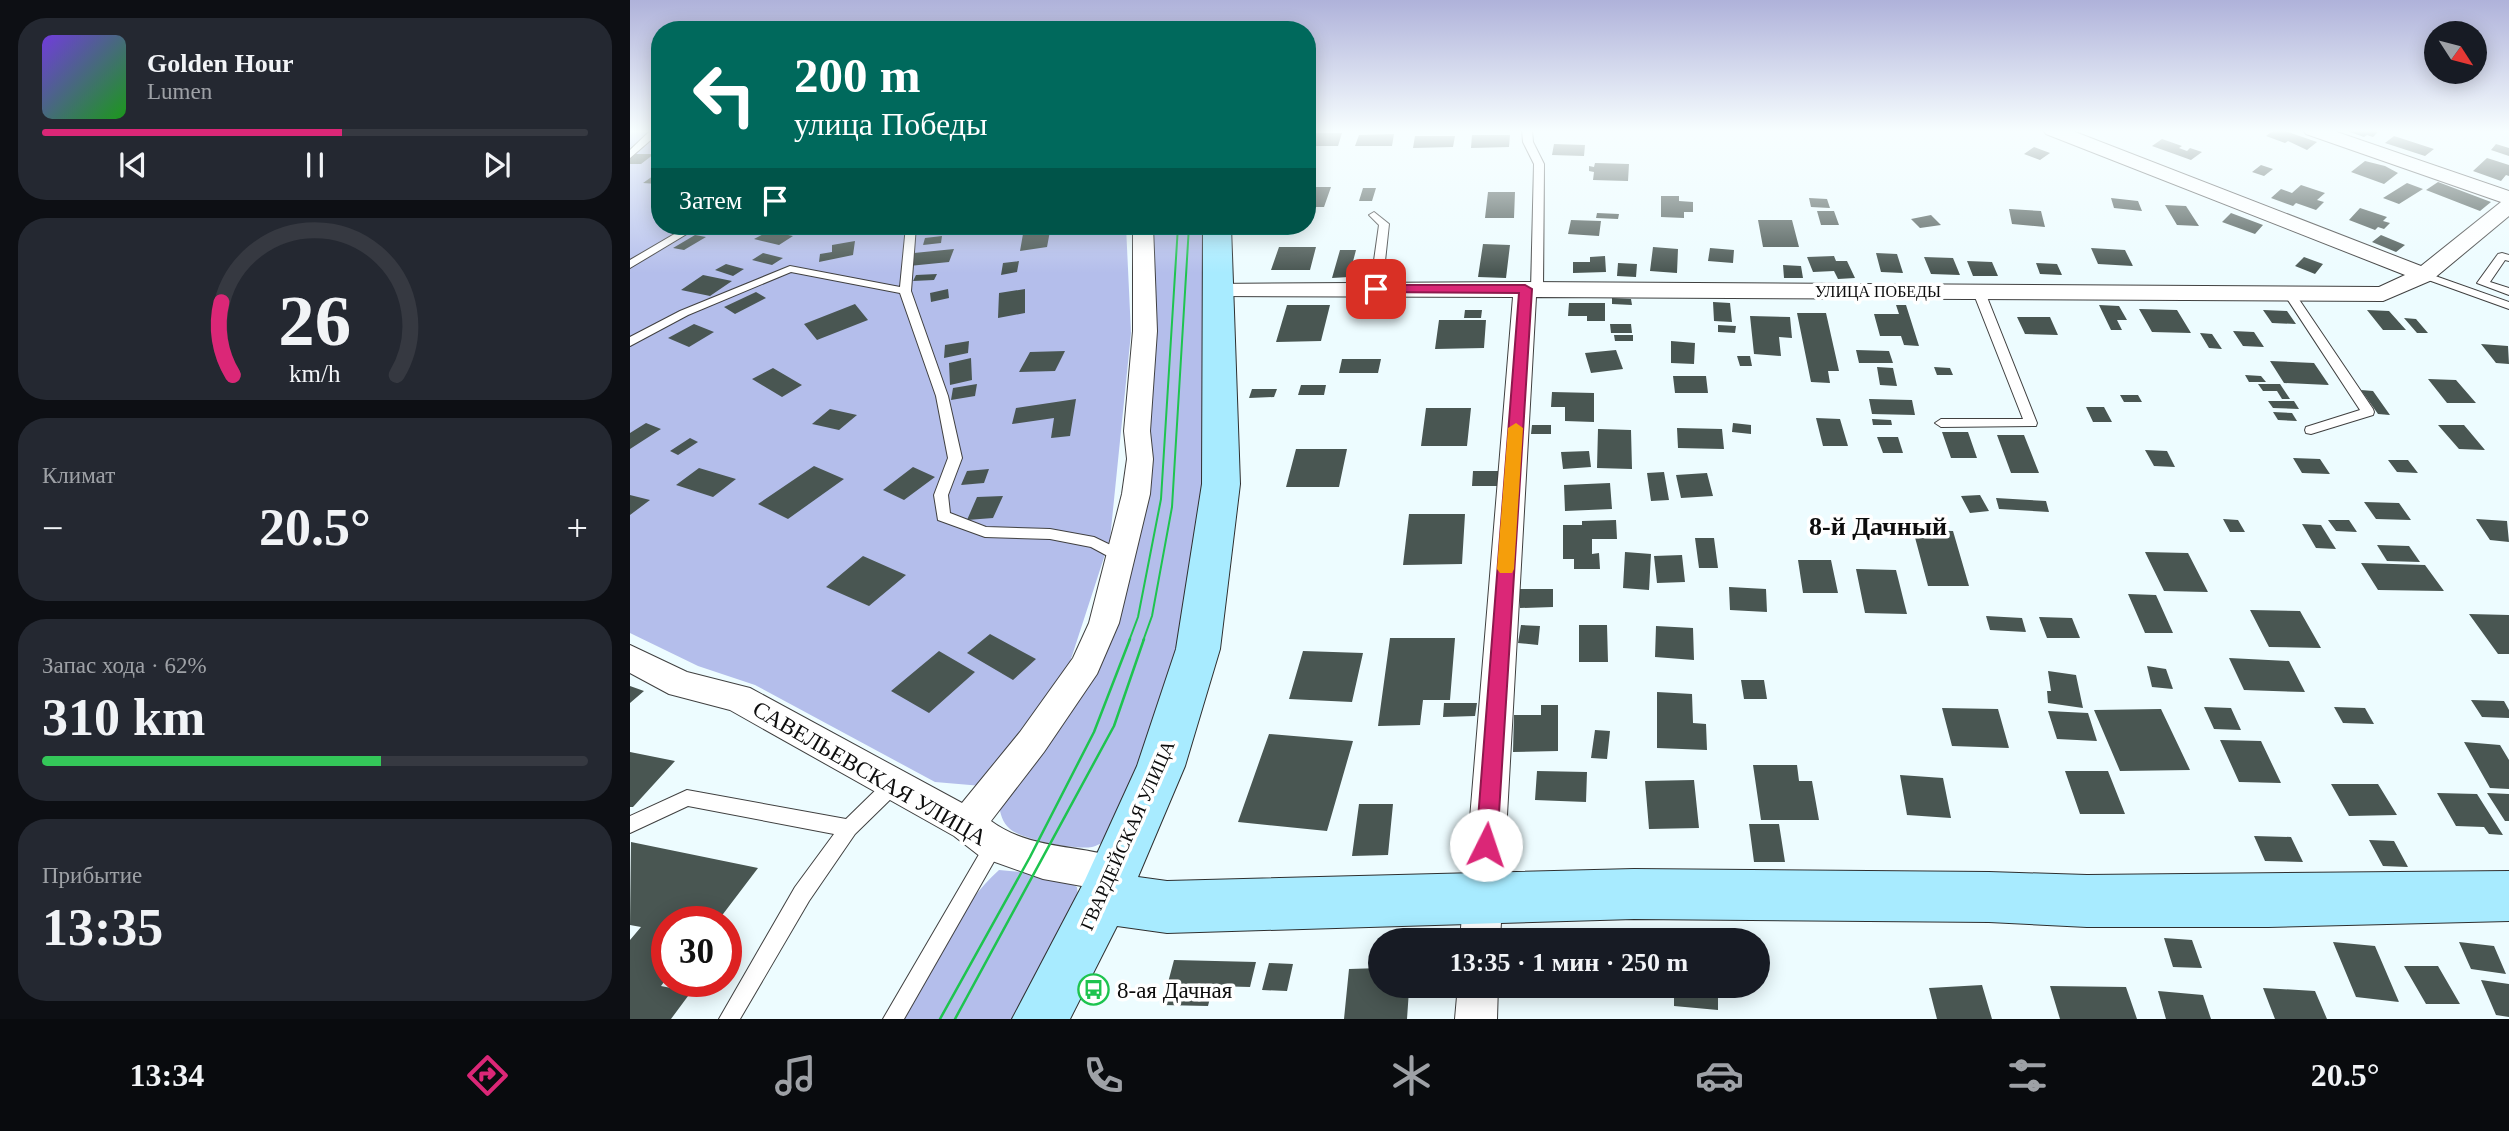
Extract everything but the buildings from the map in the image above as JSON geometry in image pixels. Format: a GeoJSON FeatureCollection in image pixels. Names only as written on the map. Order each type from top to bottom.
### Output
{"type":"FeatureCollection","features":[{"type":"Feature","properties":{"kind":"main road","name":"ГВАРДЕЙСКАЯ УЛИЦА"},"geometry":{"type":"LineString","coordinates":[[1040,1019],[1109,886],[1161,766],[1198,649],[1221,484],[1217,235]]}},
{"type":"Feature","properties":{"kind":"main road"},"geometry":{"type":"LineString","coordinates":[[1109,886],[1167,907],[1481,919],[1634,894],[2267,901],[2509,896]]}},
{"type":"Feature","properties":{"kind":"street"},"geometry":{"type":"LineString","coordinates":[[2174,178],[2424,275]]}},
{"type":"Feature","properties":{"kind":"street"},"geometry":{"type":"LineString","coordinates":[[2450,178],[2509,198]]}},
{"type":"Feature","properties":{"kind":"street","name":"УЛИЦА ПОБЕДЫ"},"geometry":{"type":"LineString","coordinates":[[1217,289],[2383,295],[2424,275],[2509,206]]}},
{"type":"Feature","properties":{"kind":"street"},"geometry":{"type":"LineString","coordinates":[[967,824],[1032,742],[1086,666],[1104,623],[1136,494],[1140,459],[1138,431],[1145,331],[1143,235]]}},
{"type":"Feature","properties":{"kind":"street"},"geometry":{"type":"LineString","coordinates":[[1481,919],[1531,289]]}},
{"type":"Feature","properties":{"kind":"street","name":"САВЕЛЬЕВСКАЯ УЛИЦА"},"geometry":{"type":"LineString","coordinates":[[630,658],[680,684],[738,698],[967,824],[994,845],[1109,886]]}},
{"type":"Feature","properties":{"kind":"street"},"geometry":{"type":"LineString","coordinates":[[1476,1019],[1477,998]]}},
{"type":"Feature","properties":{"kind":"lane"},"geometry":{"type":"LineString","coordinates":[[1531,289],[1538,178]]}},
{"type":"Feature","properties":{"kind":"lane"},"geometry":{"type":"LineString","coordinates":[[1374,215],[1384,224],[1376,289]]}},
{"type":"Feature","properties":{"kind":"lane"},"geometry":{"type":"LineString","coordinates":[[630,265],[680,235]]}},
{"type":"Feature","properties":{"kind":"lane"},"geometry":{"type":"LineString","coordinates":[[910,235],[905,291],[942,396],[955,458],[941,495],[943,516],[985,531],[1050,534],[1094,542],[1122,556]]}},
{"type":"Feature","properties":{"kind":"lane"},"geometry":{"type":"LineString","coordinates":[[2475,294],[2502,256],[2509,258]]}},
{"type":"Feature","properties":{"kind":"lane"},"geometry":{"type":"LineString","coordinates":[[630,342],[684,313],[790,269],[905,291]]}},
{"type":"Feature","properties":{"kind":"lane"},"geometry":{"type":"LineString","coordinates":[[2424,275],[2509,306]]}},
{"type":"Feature","properties":{"kind":"lane"},"geometry":{"type":"LineString","coordinates":[[2483,283],[2509,292]]}},
{"type":"Feature","properties":{"kind":"lane"},"geometry":{"type":"LineString","coordinates":[[1941,423],[2031,423],[1979,292]]}},
{"type":"Feature","properties":{"kind":"lane"},"geometry":{"type":"LineString","coordinates":[[2290,294],[2368,412],[2311,430]]}},
{"type":"Feature","properties":{"kind":"lane"},"geometry":{"type":"LineString","coordinates":[[729,1019],[802,894],[849,828],[894,784]]}},
{"type":"Feature","properties":{"kind":"lane"},"geometry":{"type":"LineString","coordinates":[[630,825],[687,798],[849,828]]}},
{"type":"Feature","properties":{"kind":"lane"},"geometry":{"type":"LineString","coordinates":[[893,1019],[994,845]]}},
{"type":"Feature","properties":{"kind":"shaded area"},"geometry":{"type":"Polygon","coordinates":[[[630,178],[651,178],[651,235],[1126,235],[1131,333],[1110,539],[1070,662],[982,786],[935,782],[755,685],[698,666],[630,633],[630,178]]]}},
{"type":"Feature","properties":{"kind":"shaded area"},"geometry":{"type":"Polygon","coordinates":[[[1141,235],[1207,235],[1210,289],[1208,488],[1184,650],[1108,840],[1092,847],[1073,847],[1037,840],[1010,829],[1001,814],[999,804],[1042,741],[1121,553],[1144,293],[1141,235]]]}},
{"type":"Feature","properties":{"kind":"shaded area"},"geometry":{"type":"Polygon","coordinates":[[[999,870],[1055,875],[1077,887],[1079,905],[1021,1019],[902,1019],[958,920],[999,870]]]}},
{"type":"Feature","properties":{"kind":"tram line"},"geometry":{"type":"LineString","coordinates":[[1129,641],[1138,617],[1161,499],[1177,235]]}},
{"type":"Feature","properties":{"kind":"tram line"},"geometry":{"type":"LineString","coordinates":[[1143,641],[1152,616],[1172,507],[1188,235]]}},
{"type":"Feature","properties":{"kind":"tram line"},"geometry":{"type":"LineString","coordinates":[[940,1019],[1030,857],[1094,732],[1130,639]]}},
{"type":"Feature","properties":{"kind":"tram line"},"geometry":{"type":"LineString","coordinates":[[955,1019],[1114,726],[1144,639]]}},
{"type":"Feature","properties":{"kind":"slow traffic"},"geometry":{"type":"LineString","coordinates":[[1506,569],[1516,428]]}},
{"type":"Feature","properties":{"kind":"place","name":"8-ая Дачная"},"geometry":{"type":"Point","coordinates":[1094,990]}},
{"type":"Feature","properties":{"kind":"district","name":"8-й Дачный"},"geometry":{"type":"Point","coordinates":[1878,526]}},
{"type":"Feature","properties":{"kind":"route"},"geometry":{"type":"LineString","coordinates":[[1376,289],[1525,289],[1486,845]]}}]}
